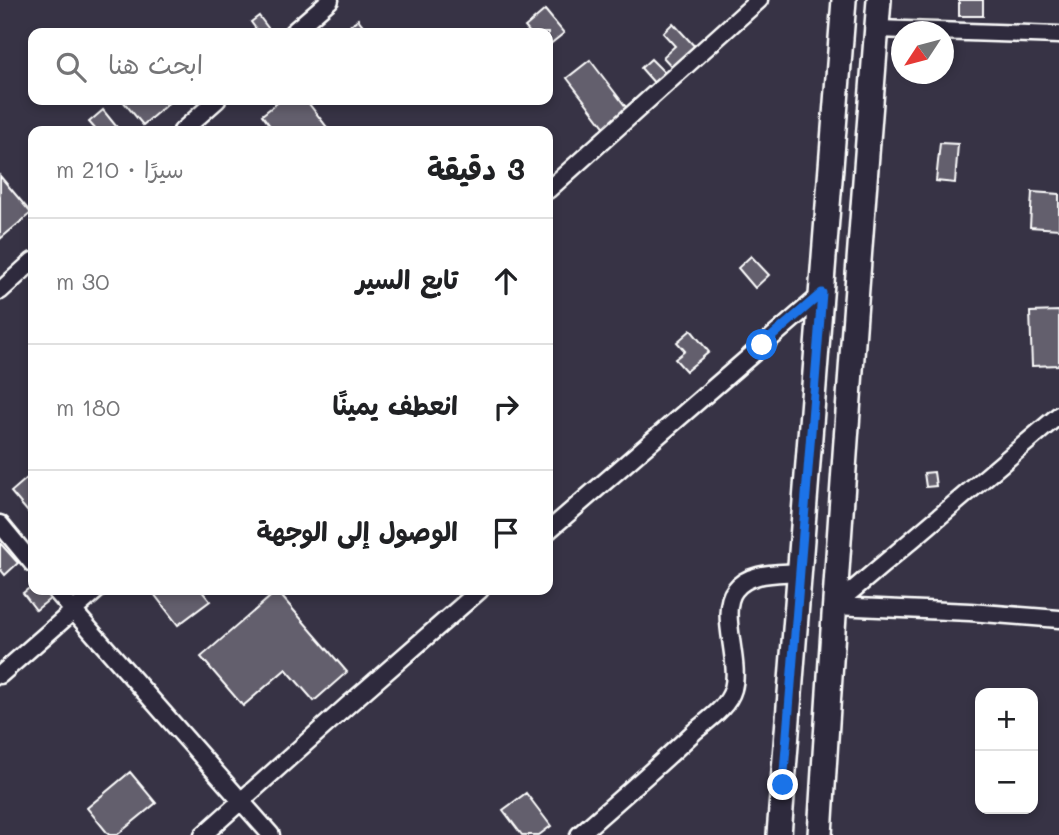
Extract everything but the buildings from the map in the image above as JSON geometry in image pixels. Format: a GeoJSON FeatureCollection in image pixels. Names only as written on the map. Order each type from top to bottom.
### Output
{"type":"FeatureCollection","features":[{"type":"Feature","properties":{"kind":"main road"},"geometry":{"type":"LineString","coordinates":[[779,835],[844,0]]}},
{"type":"Feature","properties":{"kind":"main road"},"geometry":{"type":"LineString","coordinates":[[820,835],[860,236],[879,0]]}},
{"type":"Feature","properties":{"kind":"street"},"geometry":{"type":"LineString","coordinates":[[298,28],[330,0]]}},
{"type":"Feature","properties":{"kind":"street"},"geometry":{"type":"LineString","coordinates":[[553,185],[759,0]]}},
{"type":"Feature","properties":{"kind":"street"},"geometry":{"type":"LineString","coordinates":[[877,29],[1059,34]]}},
{"type":"Feature","properties":{"kind":"street"},"geometry":{"type":"LineString","coordinates":[[188,126],[211,105]]}},
{"type":"Feature","properties":{"kind":"street"},"geometry":{"type":"LineString","coordinates":[[0,291],[28,266]]}},
{"type":"Feature","properties":{"kind":"street"},"geometry":{"type":"LineString","coordinates":[[553,527],[822,293]]}},
{"type":"Feature","properties":{"kind":"street"},"geometry":{"type":"LineString","coordinates":[[834,606],[1059,415]]}},
{"type":"Feature","properties":{"kind":"street"},"geometry":{"type":"LineString","coordinates":[[0,524],[28,558]]}},
{"type":"Feature","properties":{"kind":"street"},"geometry":{"type":"LineString","coordinates":[[579,835],[727,702],[734,682],[728,604],[734,591],[751,578],[800,572]]}},
{"type":"Feature","properties":{"kind":"street"},"geometry":{"type":"LineString","coordinates":[[59,595],[271,835]]}},
{"type":"Feature","properties":{"kind":"street"},"geometry":{"type":"LineString","coordinates":[[0,675],[92,595]]}},
{"type":"Feature","properties":{"kind":"street"},"geometry":{"type":"LineString","coordinates":[[203,835],[474,595]]}},
{"type":"Feature","properties":{"kind":"street"},"geometry":{"type":"LineString","coordinates":[[834,606],[1059,619]]}},
{"type":"Feature","properties":{"kind":"route"},"geometry":{"type":"LineString","coordinates":[[762,345],[822,293],[783,785]]}}]}
